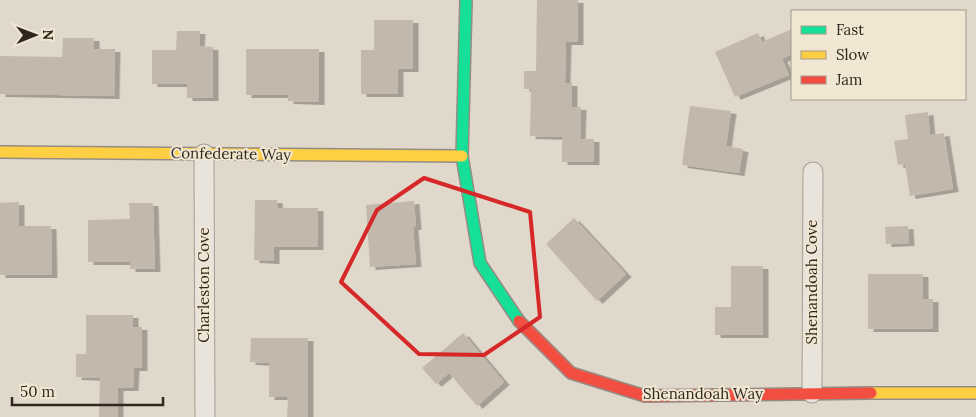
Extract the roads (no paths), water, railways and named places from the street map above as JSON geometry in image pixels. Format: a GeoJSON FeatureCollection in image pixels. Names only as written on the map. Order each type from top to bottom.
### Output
{"type":"FeatureCollection","features":[{"type":"Feature","properties":{"kind":"street","name":"Shenandoah Way"},"geometry":{"type":"LineString","coordinates":[[466,0],[462,156],[480,263],[520,324],[571,373],[645,396],[976,393]]}},
{"type":"Feature","properties":{"kind":"street","name":"Confederate Way"},"geometry":{"type":"LineString","coordinates":[[0,152],[462,156]]}},
{"type":"Feature","properties":{"kind":"street","name":"Charleston Cove"},"geometry":{"type":"LineString","coordinates":[[204,154],[205,417]]}},
{"type":"Feature","properties":{"kind":"street","name":"Shenandoah Cove"},"geometry":{"type":"LineString","coordinates":[[812,393],[813,172]]}}]}
